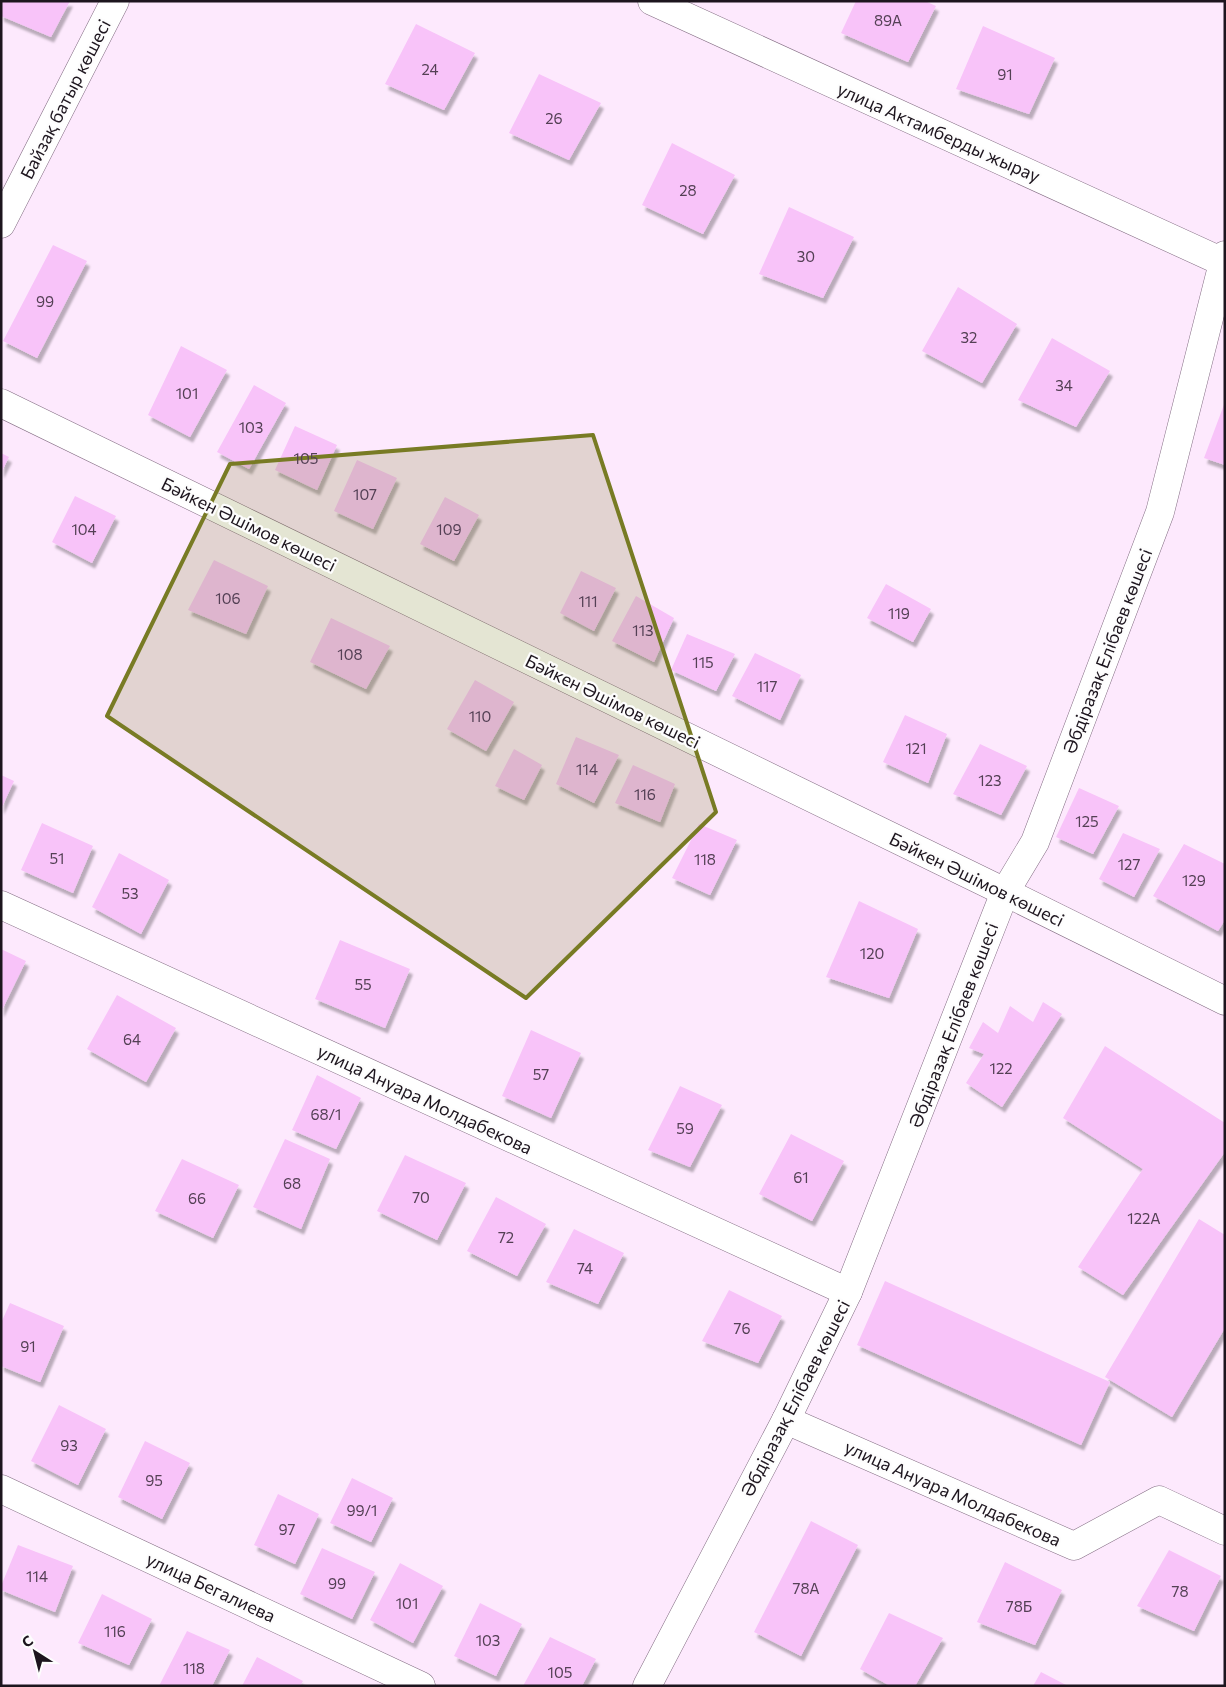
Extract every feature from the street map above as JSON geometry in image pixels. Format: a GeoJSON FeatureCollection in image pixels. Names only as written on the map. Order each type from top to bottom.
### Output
{"type":"FeatureCollection","features":[{"type":"Feature","properties":{"kind":"street","name":"Байзақ батыр көшесі"},"geometry":{"type":"LineString","coordinates":[[1,224],[115,1]]}},
{"type":"Feature","properties":{"kind":"street","name":"улица Актамберды жырау"},"geometry":{"type":"LineString","coordinates":[[652,1],[1224,260]]}},
{"type":"Feature","properties":{"kind":"street","name":"Әбдіразақ Елібаев көшесі"},"geometry":{"type":"LineString","coordinates":[[647,1686],[786,1420],[848,1292],[1005,892],[1035,842],[1160,512],[1224,260]]}},
{"type":"Feature","properties":{"kind":"street","name":"Бәйкен Әшімов көшесі"},"geometry":{"type":"LineString","coordinates":[[1,403],[1225,1001]]}},
{"type":"Feature","properties":{"kind":"street","name":"улица Ануара Молдабекова"},"geometry":{"type":"LineString","coordinates":[[1,905],[848,1292]]}},
{"type":"Feature","properties":{"kind":"street","name":"улица Ануара Молдабекова"},"geometry":{"type":"LineString","coordinates":[[786,1420],[1074,1546],[1159,1500],[1225,1531]]}},
{"type":"Feature","properties":{"kind":"street","name":"улица Бегалиева"},"geometry":{"type":"LineString","coordinates":[[1,1489],[421,1686]]}},
{"type":"Feature","properties":{"kind":"highlighted area"},"geometry":{"type":"Polygon","coordinates":[[[593,435],[716,812],[526,998],[107,716],[230,464],[593,435]]]}},
{"type":"Feature","properties":{"kind":"building"},"geometry":{"type":"Polygon","coordinates":[[[1,1],[70,1],[51,37],[1,16],[1,1]]]}},
{"type":"Feature","properties":{"kind":"building"},"geometry":{"type":"Polygon","coordinates":[[[856,1],[925,1],[936,6],[908,62],[841,33],[856,1]]]}},
{"type":"Feature","properties":{"kind":"building"},"geometry":{"type":"Polygon","coordinates":[[[416,24],[475,53],[444,110],[385,84],[416,24]]]}},
{"type":"Feature","properties":{"kind":"building"},"geometry":{"type":"Polygon","coordinates":[[[983,26],[1055,58],[1029,114],[956,89],[983,26]]]}},
{"type":"Feature","properties":{"kind":"building"},"geometry":{"type":"Polygon","coordinates":[[[539,74],[601,103],[569,160],[509,133],[539,74]]]}},
{"type":"Feature","properties":{"kind":"building"},"geometry":{"type":"Polygon","coordinates":[[[672,143],[735,175],[703,234],[642,205],[672,143]]]}},
{"type":"Feature","properties":{"kind":"building"},"geometry":{"type":"Polygon","coordinates":[[[789,207],[854,237],[823,298],[759,274],[789,207]]]}},
{"type":"Feature","properties":{"kind":"building"},"geometry":{"type":"Polygon","coordinates":[[[53,245],[87,261],[37,358],[3,341],[53,245]]]}},
{"type":"Feature","properties":{"kind":"building"},"geometry":{"type":"Polygon","coordinates":[[[958,287],[1017,324],[982,383],[922,351],[958,287]]]}},
{"type":"Feature","properties":{"kind":"building"},"geometry":{"type":"Polygon","coordinates":[[[1052,338],[1110,371],[1076,427],[1018,400],[1052,338]]]}},
{"type":"Feature","properties":{"kind":"building"},"geometry":{"type":"Polygon","coordinates":[[[181,346],[227,370],[190,437],[148,415],[181,346]]]}},
{"type":"Feature","properties":{"kind":"building"},"geometry":{"type":"Polygon","coordinates":[[[254,385],[286,403],[249,469],[217,452],[254,385]]]}},
{"type":"Feature","properties":{"kind":"building"},"geometry":{"type":"Polygon","coordinates":[[[1225,402],[1225,465],[1204,458],[1225,402]]]}},
{"type":"Feature","properties":{"kind":"building"},"geometry":{"type":"Polygon","coordinates":[[[295,426],[337,445],[317,490],[275,470],[295,426]]]}},
{"type":"Feature","properties":{"kind":"building"},"geometry":{"type":"Polygon","coordinates":[[[1,453],[9,457],[1,473],[1,453]]]}},
{"type":"Feature","properties":{"kind":"building"},"geometry":{"type":"Polygon","coordinates":[[[357,460],[397,478],[373,529],[334,511],[357,460]]]}},
{"type":"Feature","properties":{"kind":"building"},"geometry":{"type":"Polygon","coordinates":[[[75,496],[116,516],[92,563],[52,542],[75,496]]]}},
{"type":"Feature","properties":{"kind":"building"},"geometry":{"type":"Polygon","coordinates":[[[445,497],[479,515],[454,561],[420,544],[445,497]]]}},
{"type":"Feature","properties":{"kind":"building"},"geometry":{"type":"Polygon","coordinates":[[[214,560],[268,586],[246,634],[188,610],[214,560]]]}},
{"type":"Feature","properties":{"kind":"building"},"geometry":{"type":"Polygon","coordinates":[[[581,571],[616,588],[594,631],[560,613],[581,571]]]}},
{"type":"Feature","properties":{"kind":"building"},"geometry":{"type":"Polygon","coordinates":[[[886,584],[931,609],[913,642],[867,618],[886,584]]]}},
{"type":"Feature","properties":{"kind":"building"},"geometry":{"type":"Polygon","coordinates":[[[636,596],[674,618],[654,662],[612,641],[636,596]]]}},
{"type":"Feature","properties":{"kind":"building"},"geometry":{"type":"Polygon","coordinates":[[[331,618],[390,646],[366,689],[310,662],[331,618]]]}},
{"type":"Feature","properties":{"kind":"building"},"geometry":{"type":"Polygon","coordinates":[[[687,634],[735,654],[716,691],[671,670],[687,634]]]}},
{"type":"Feature","properties":{"kind":"building"},"geometry":{"type":"Polygon","coordinates":[[[755,653],[801,675],[780,720],[732,696],[755,653]]]}},
{"type":"Feature","properties":{"kind":"building"},"geometry":{"type":"Polygon","coordinates":[[[475,680],[514,702],[486,751],[447,729],[475,680]]]}},
{"type":"Feature","properties":{"kind":"building"},"geometry":{"type":"Polygon","coordinates":[[[905,715],[947,734],[928,783],[883,762],[905,715]]]}},
{"type":"Feature","properties":{"kind":"building"},"geometry":{"type":"Polygon","coordinates":[[[576,737],[619,755],[594,803],[556,784],[576,737]]]}},
{"type":"Feature","properties":{"kind":"building"},"geometry":{"type":"Polygon","coordinates":[[[980,744],[1027,766],[1001,815],[953,794],[980,744]]]}},
{"type":"Feature","properties":{"kind":"building"},"geometry":{"type":"Polygon","coordinates":[[[514,749],[542,765],[524,800],[495,786],[514,749]]]}},
{"type":"Feature","properties":{"kind":"building"},"geometry":{"type":"Polygon","coordinates":[[[633,765],[675,784],[660,822],[615,803],[633,765]]]}},
{"type":"Feature","properties":{"kind":"building"},"geometry":{"type":"Polygon","coordinates":[[[1,775],[14,781],[1,809],[1,775]]]}},
{"type":"Feature","properties":{"kind":"building"},"geometry":{"type":"Polygon","coordinates":[[[1079,788],[1119,806],[1093,854],[1056,837],[1079,788]]]}},
{"type":"Feature","properties":{"kind":"building"},"geometry":{"type":"Polygon","coordinates":[[[42,823],[93,846],[73,893],[21,870],[42,823]]]}},
{"type":"Feature","properties":{"kind":"building"},"geometry":{"type":"Polygon","coordinates":[[[699,824],[737,840],[710,895],[672,878],[699,824]]]}},
{"type":"Feature","properties":{"kind":"building"},"geometry":{"type":"Polygon","coordinates":[[[1123,833],[1160,849],[1134,897],[1099,879],[1123,833]]]}},
{"type":"Feature","properties":{"kind":"building"},"geometry":{"type":"Polygon","coordinates":[[[1184,844],[1225,864],[1225,920],[1218,931],[1153,896],[1184,844]]]}},
{"type":"Feature","properties":{"kind":"building"},"geometry":{"type":"Polygon","coordinates":[[[119,853],[169,880],[141,934],[92,907],[119,853]]]}},
{"type":"Feature","properties":{"kind":"building"},"geometry":{"type":"Polygon","coordinates":[[[859,901],[918,929],[889,998],[826,977],[859,901]]]}},
{"type":"Feature","properties":{"kind":"building"},"geometry":{"type":"Polygon","coordinates":[[[340,940],[410,969],[385,1028],[315,999],[340,940]]]}},
{"type":"Feature","properties":{"kind":"building"},"geometry":{"type":"Polygon","coordinates":[[[1,949],[26,961],[1,1012],[1,949]]]}},
{"type":"Feature","properties":{"kind":"building"},"geometry":{"type":"Polygon","coordinates":[[[117,995],[176,1028],[146,1082],[87,1049],[117,995]]]}},
{"type":"Feature","properties":{"kind":"building"},"geometry":{"type":"Polygon","coordinates":[[[1043,1002],[1062,1014],[1002,1107],[966,1083],[984,1054],[969,1048],[983,1022],[998,1033],[1010,1006],[1033,1022],[1043,1002]]]}},
{"type":"Feature","properties":{"kind":"building"},"geometry":{"type":"Polygon","coordinates":[[[531,1030],[581,1053],[551,1118],[502,1096],[531,1030]]]}},
{"type":"Feature","properties":{"kind":"building"},"geometry":{"type":"Polygon","coordinates":[[[1105,1046],[1225,1123],[1225,1152],[1123,1295],[1078,1267],[1143,1169],[1063,1118],[1105,1046]]]}},
{"type":"Feature","properties":{"kind":"building"},"geometry":{"type":"Polygon","coordinates":[[[317,1075],[361,1098],[336,1149],[292,1130],[317,1075]]]}},
{"type":"Feature","properties":{"kind":"building"},"geometry":{"type":"Polygon","coordinates":[[[680,1086],[722,1105],[690,1167],[648,1150],[680,1086]]]}},
{"type":"Feature","properties":{"kind":"building"},"geometry":{"type":"Polygon","coordinates":[[[791,1134],[844,1161],[812,1221],[759,1194],[791,1134]]]}},
{"type":"Feature","properties":{"kind":"building"},"geometry":{"type":"Polygon","coordinates":[[[285,1139],[330,1159],[301,1229],[253,1207],[285,1139]]]}},
{"type":"Feature","properties":{"kind":"building"},"geometry":{"type":"Polygon","coordinates":[[[405,1155],[466,1183],[437,1240],[377,1211],[405,1155]]]}},
{"type":"Feature","properties":{"kind":"building"},"geometry":{"type":"Polygon","coordinates":[[[182,1159],[239,1185],[213,1238],[155,1211],[182,1159]]]}},
{"type":"Feature","properties":{"kind":"building"},"geometry":{"type":"Polygon","coordinates":[[[496,1197],[546,1224],[517,1276],[467,1251],[496,1197]]]}},
{"type":"Feature","properties":{"kind":"building"},"geometry":{"type":"Polygon","coordinates":[[[1199,1219],[1225,1235],[1225,1328],[1172,1417],[1105,1377],[1199,1219]]]}},
{"type":"Feature","properties":{"kind":"building"},"geometry":{"type":"Polygon","coordinates":[[[574,1229],[624,1253],[598,1304],[546,1282],[574,1229]]]}},
{"type":"Feature","properties":{"kind":"building"},"geometry":{"type":"Polygon","coordinates":[[[885,1281],[1110,1382],[1081,1445],[857,1345],[885,1281]]]}},
{"type":"Feature","properties":{"kind":"building"},"geometry":{"type":"Polygon","coordinates":[[[729,1290],[782,1316],[758,1363],[702,1341],[729,1290]]]}},
{"type":"Feature","properties":{"kind":"building"},"geometry":{"type":"Polygon","coordinates":[[[10,1303],[64,1326],[40,1382],[1,1366],[1,1323],[10,1303]]]}},
{"type":"Feature","properties":{"kind":"building"},"geometry":{"type":"Polygon","coordinates":[[[59,1405],[106,1429],[78,1485],[31,1461],[59,1405]]]}},
{"type":"Feature","properties":{"kind":"building"},"geometry":{"type":"Polygon","coordinates":[[[145,1441],[190,1463],[162,1519],[118,1497],[145,1441]]]}},
{"type":"Feature","properties":{"kind":"building"},"geometry":{"type":"Polygon","coordinates":[[[352,1478],[393,1498],[371,1542],[330,1523],[352,1478]]]}},
{"type":"Feature","properties":{"kind":"building"},"geometry":{"type":"Polygon","coordinates":[[[278,1494],[319,1514],[295,1564],[254,1545],[278,1494]]]}},
{"type":"Feature","properties":{"kind":"building"},"geometry":{"type":"Polygon","coordinates":[[[811,1521],[858,1545],[801,1656],[754,1632],[811,1521]]]}},
{"type":"Feature","properties":{"kind":"building"},"geometry":{"type":"Polygon","coordinates":[[[18,1545],[73,1566],[55,1612],[1,1590],[18,1545]]]}},
{"type":"Feature","properties":{"kind":"building"},"geometry":{"type":"Polygon","coordinates":[[[322,1548],[375,1572],[352,1619],[300,1594],[322,1548]]]}},
{"type":"Feature","properties":{"kind":"building"},"geometry":{"type":"Polygon","coordinates":[[[1169,1550],[1221,1576],[1194,1631],[1137,1606],[1169,1550]]]}},
{"type":"Feature","properties":{"kind":"building"},"geometry":{"type":"Polygon","coordinates":[[[1005,1562],[1062,1590],[1035,1645],[977,1622],[1005,1562]]]}},
{"type":"Feature","properties":{"kind":"building"},"geometry":{"type":"Polygon","coordinates":[[[400,1563],[443,1586],[413,1643],[370,1620],[400,1563]]]}},
{"type":"Feature","properties":{"kind":"building"},"geometry":{"type":"Polygon","coordinates":[[[102,1594],[152,1619],[129,1665],[78,1643],[102,1594]]]}},
{"type":"Feature","properties":{"kind":"building"},"geometry":{"type":"Polygon","coordinates":[[[480,1603],[522,1624],[496,1676],[454,1656],[480,1603]]]}},
{"type":"Feature","properties":{"kind":"building"},"geometry":{"type":"Polygon","coordinates":[[[889,1613],[943,1638],[915,1686],[890,1686],[860,1669],[889,1613]]]}},
{"type":"Feature","properties":{"kind":"building"},"geometry":{"type":"Polygon","coordinates":[[[187,1631],[230,1650],[212,1686],[159,1686],[187,1631]]]}},
{"type":"Feature","properties":{"kind":"building"},"geometry":{"type":"Polygon","coordinates":[[[550,1637],[596,1659],[582,1686],[523,1686],[550,1637]]]}},
{"type":"Feature","properties":{"kind":"building"},"geometry":{"type":"Polygon","coordinates":[[[257,1657],[303,1681],[300,1686],[242,1686],[257,1657]]]}},
{"type":"Feature","properties":{"kind":"building"},"geometry":{"type":"Polygon","coordinates":[[[1041,1672],[1068,1686],[1033,1686],[1041,1672]]]}}]}
